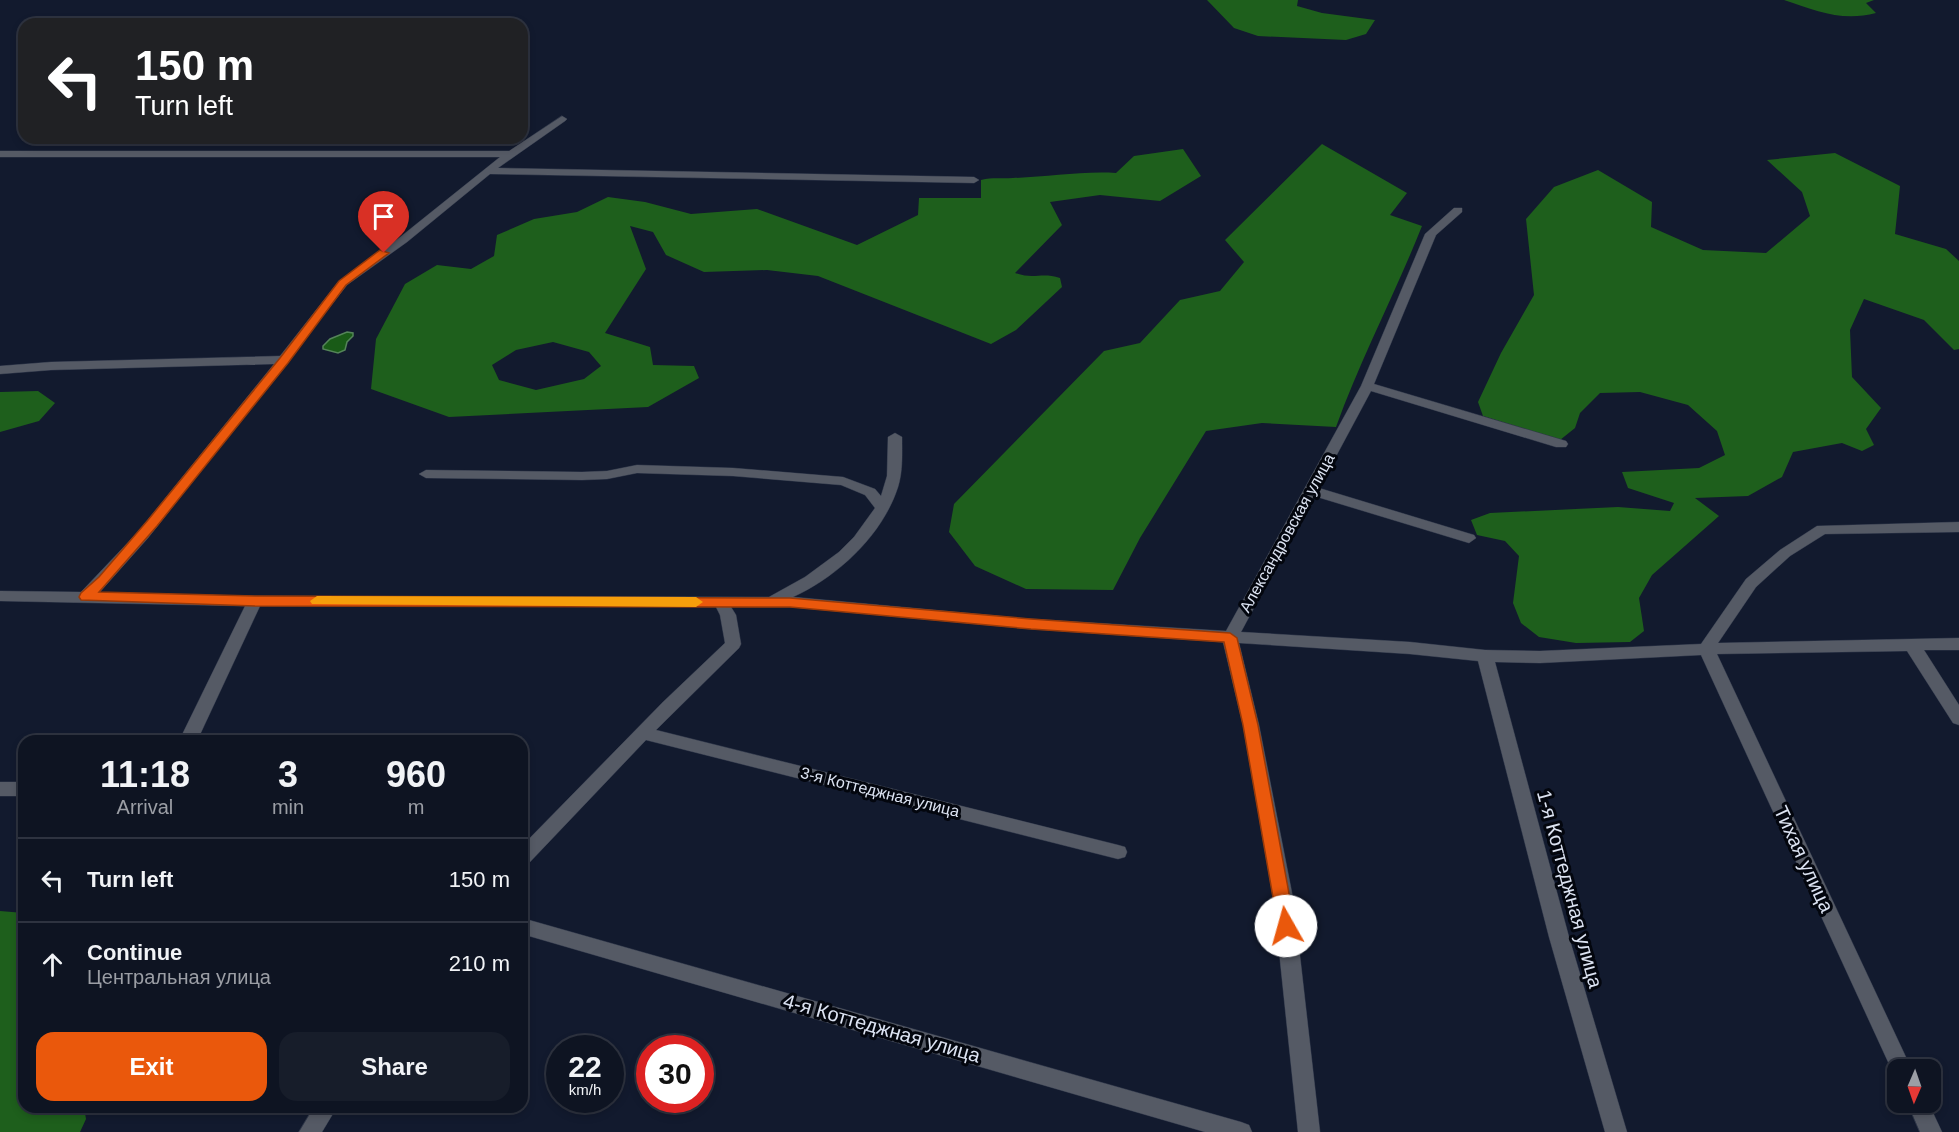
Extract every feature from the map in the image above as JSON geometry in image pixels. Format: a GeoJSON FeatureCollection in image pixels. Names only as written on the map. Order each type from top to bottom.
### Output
{"type":"FeatureCollection","features":[{"type":"Feature","properties":{"kind":"street"},"geometry":{"type":"LineString","coordinates":[[528,143],[562,119]]}},
{"type":"Feature","properties":{"kind":"street"},"geometry":{"type":"LineString","coordinates":[[86,597],[125,556],[348,278],[412,233],[526,144]]}},
{"type":"Feature","properties":{"kind":"street"},"geometry":{"type":"LineString","coordinates":[[0,154],[512,154]]}},
{"type":"Feature","properties":{"kind":"street"},"geometry":{"type":"LineString","coordinates":[[489,171],[974,180]]}},
{"type":"Feature","properties":{"kind":"street","name":"Александровская улица"},"geometry":{"type":"LineString","coordinates":[[1230,638],[1367,386],[1431,234],[1458,210]]}},
{"type":"Feature","properties":{"kind":"street"},"geometry":{"type":"LineString","coordinates":[[0,370],[51,366],[284,360]]}},
{"type":"Feature","properties":{"kind":"street"},"geometry":{"type":"LineString","coordinates":[[1367,386],[1561,444]]}},
{"type":"Feature","properties":{"kind":"street"},"geometry":{"type":"LineString","coordinates":[[767,602],[792,593],[818,577],[866,532],[884,509],[892,485],[895,437]]}},
{"type":"Feature","properties":{"kind":"street"},"geometry":{"type":"LineString","coordinates":[[426,474],[582,476],[607,475],[637,469],[733,472],[843,481],[870,492],[884,509]]}},
{"type":"Feature","properties":{"kind":"street"},"geometry":{"type":"LineString","coordinates":[[1310,490],[1469,538]]}},
{"type":"Feature","properties":{"kind":"street"},"geometry":{"type":"LineString","coordinates":[[1706,649],[1751,583],[1785,554],[1822,529],[1959,526]]}},
{"type":"Feature","properties":{"kind":"street"},"geometry":{"type":"LineString","coordinates":[[0,596],[255,601],[767,602],[848,606],[1031,624],[1410,648],[1485,656],[1550,657],[1706,649],[1959,644]]}},
{"type":"Feature","properties":{"kind":"street"},"geometry":{"type":"LineString","coordinates":[[191,735],[255,601]]}},
{"type":"Feature","properties":{"kind":"street"},"geometry":{"type":"LineString","coordinates":[[528,852],[643,733],[733,645],[728,615],[721,602]]}},
{"type":"Feature","properties":{"kind":"street"},"geometry":{"type":"LineString","coordinates":[[1230,638],[1251,725],[1284,903],[1309,1132]]}},
{"type":"Feature","properties":{"kind":"street"},"geometry":{"type":"LineString","coordinates":[[1912,645],[1959,719]]}},
{"type":"Feature","properties":{"kind":"street","name":"Тихая улица"},"geometry":{"type":"LineString","coordinates":[[1706,649],[1897,1059]]}},
{"type":"Feature","properties":{"kind":"street","name":"1-я Коттеджная улица"},"geometry":{"type":"LineString","coordinates":[[1485,656],[1559,937],[1616,1132]]}},
{"type":"Feature","properties":{"kind":"street","name":"3-я Коттеджная улица"},"geometry":{"type":"LineString","coordinates":[[643,733],[1118,852]]}},
{"type":"Feature","properties":{"kind":"street"},"geometry":{"type":"LineString","coordinates":[[0,789],[18,789]]}},
{"type":"Feature","properties":{"kind":"street","name":"4-я Коттеджная улица"},"geometry":{"type":"LineString","coordinates":[[528,928],[1241,1132]]}},
{"type":"Feature","properties":{"kind":"street"},"geometry":{"type":"LineString","coordinates":[[310,1132],[322,1113]]}},
{"type":"Feature","properties":{"kind":"street"},"geometry":{"type":"LineString","coordinates":[[1922,1113],[1931,1132]]}},
{"type":"Feature","properties":{"kind":"shaded area"},"geometry":{"type":"Polygon","coordinates":[[[1207,0],[1298,0],[1297,6],[1322,13],[1375,20],[1366,34],[1346,40],[1258,36],[1234,28],[1207,0]]]}},
{"type":"Feature","properties":{"kind":"shaded area"},"geometry":{"type":"Polygon","coordinates":[[[1784,0],[1874,0],[1866,3],[1876,13],[1841,16],[1784,0]]]}},
{"type":"Feature","properties":{"kind":"shaded area"},"geometry":{"type":"Polygon","coordinates":[[[1322,144],[1407,193],[1390,215],[1422,226],[1336,427],[1262,423],[1206,431],[1140,538],[1113,590],[1026,589],[975,566],[949,532],[954,504],[1104,351],[1140,343],[1180,300],[1220,291],[1244,262],[1225,240],[1322,144]]]}},
{"type":"Feature","properties":{"kind":"shaded area"},"geometry":{"type":"Polygon","coordinates":[[[1183,149],[1201,176],[1160,201],[1100,195],[1050,202],[1062,225],[1015,273],[1060,278],[1062,287],[1016,330],[991,344],[818,276],[767,270],[704,272],[666,255],[653,232],[630,226],[646,269],[605,333],[650,347],[653,365],[694,366],[699,378],[648,407],[449,417],[371,389],[376,339],[405,284],[437,265],[471,269],[494,256],[497,235],[534,219],[577,212],[608,197],[645,202],[691,214],[757,209],[857,245],[918,215],[919,198],[981,198],[981,180],[1116,173],[1134,156],[1183,149]],[[553,342],[516,350],[492,365],[499,380],[536,390],[584,379],[601,366],[589,352],[553,342]]]}},
{"type":"Feature","properties":{"kind":"shaded area"},"geometry":{"type":"Polygon","coordinates":[[[1835,153],[1900,186],[1895,234],[1946,249],[1959,261],[1959,349],[1954,350],[1924,320],[1864,299],[1850,330],[1852,377],[1881,408],[1866,429],[1874,445],[1862,451],[1842,443],[1793,452],[1782,477],[1748,496],[1695,498],[1719,516],[1652,575],[1639,598],[1644,631],[1630,642],[1576,643],[1539,637],[1521,623],[1513,603],[1519,556],[1505,541],[1477,535],[1471,520],[1490,513],[1618,507],[1670,511],[1674,503],[1628,488],[1622,472],[1699,468],[1725,455],[1717,431],[1688,405],[1640,392],[1600,393],[1580,413],[1575,428],[1560,440],[1483,416],[1478,402],[1501,353],[1534,295],[1526,219],[1554,187],[1598,170],[1652,202],[1651,227],[1703,250],[1766,253],[1810,216],[1802,192],[1767,160],[1835,153]]]}},
{"type":"Feature","properties":{"kind":"shaded area"},"geometry":{"type":"Polygon","coordinates":[[[347,332],[353,333],[353,336],[347,342],[345,350],[338,353],[323,349],[330,339],[347,332]]]}},
{"type":"Feature","properties":{"kind":"shaded area"},"geometry":{"type":"Polygon","coordinates":[[[38,391],[55,403],[39,421],[0,432],[0,392],[38,391]]]}},
{"type":"Feature","properties":{"kind":"shaded area"},"geometry":{"type":"Polygon","coordinates":[[[0,911],[18,912],[18,1113],[85,1113],[86,1119],[80,1132],[0,1132],[0,911]]]}},
{"type":"Feature","properties":{"kind":"slow traffic"},"geometry":{"type":"LineString","coordinates":[[317,601],[696,602]]}},
{"type":"Feature","properties":{"kind":"route"},"geometry":{"type":"LineString","coordinates":[[384,253],[343,283],[317,319],[152,523],[104,580],[86,597],[255,601],[790,602],[1031,624],[1230,638],[1251,725],[1284,903],[1286,926]]}}]}
